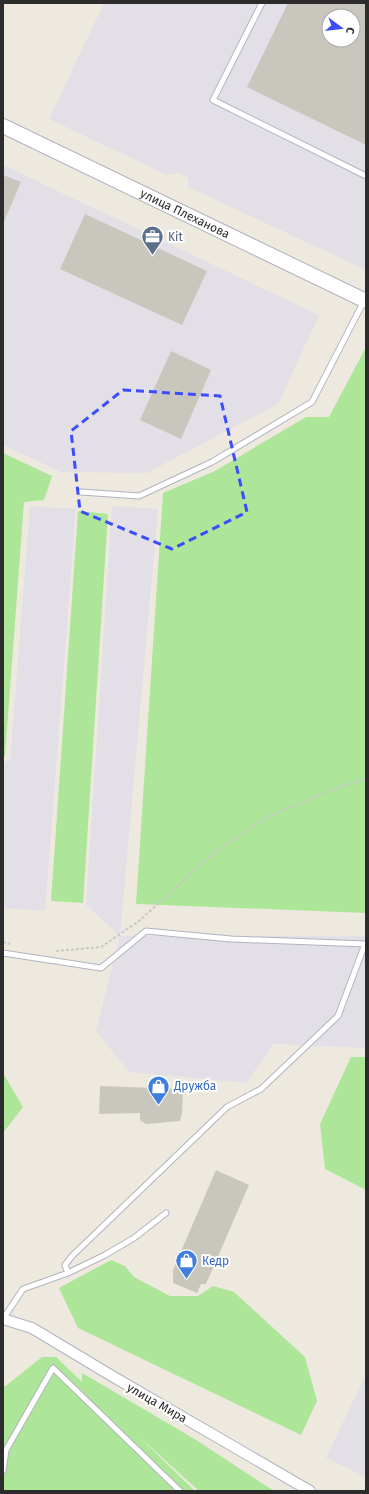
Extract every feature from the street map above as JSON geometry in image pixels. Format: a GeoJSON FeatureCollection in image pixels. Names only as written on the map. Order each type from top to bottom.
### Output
{"type":"FeatureCollection","features":[{"type":"Feature","properties":{"kind":"main road","name":"улица Плеханова"},"geometry":{"type":"LineString","coordinates":[[3,126],[365,300]]}},
{"type":"Feature","properties":{"kind":"street","name":"улица Мира"},"geometry":{"type":"LineString","coordinates":[[3,1319],[32,1328],[310,1491]]}},
{"type":"Feature","properties":{"kind":"lane"},"geometry":{"type":"LineString","coordinates":[[262,3],[213,100],[366,176]]}},
{"type":"Feature","properties":{"kind":"lane"},"geometry":{"type":"LineString","coordinates":[[81,492],[139,496],[212,462],[312,402],[365,300]]}},
{"type":"Feature","properties":{"kind":"lane"},"geometry":{"type":"LineString","coordinates":[[3,953],[100,968],[146,931],[231,939],[365,944],[338,1016],[261,1089],[227,1107],[72,1256],[64,1266],[68,1273]]}},
{"type":"Feature","properties":{"kind":"lane"},"geometry":{"type":"LineString","coordinates":[[3,1319],[23,1290],[68,1273],[105,1255],[134,1238],[166,1213]]}},
{"type":"Feature","properties":{"kind":"lane"},"geometry":{"type":"LineString","coordinates":[[3,1471],[6,1450],[53,1368],[180,1491]]}},
{"type":"Feature","properties":{"kind":"path"},"geometry":{"type":"LineString","coordinates":[[52,952],[101,947],[139,921],[213,854],[269,816],[339,787],[366,778]]}},
{"type":"Feature","properties":{"kind":"path"},"geometry":{"type":"LineString","coordinates":[[3,942],[14,945]]}},
{"type":"Feature","properties":{"kind":"highlighted area"},"geometry":{"type":"Polygon","coordinates":[[[123,390],[220,396],[247,512],[172,549],[80,511],[71,431],[123,390]]]}},
{"type":"Feature","properties":{"kind":"shaded area"},"geometry":{"type":"Polygon","coordinates":[[[104,3],[366,3],[366,270],[188,187],[188,178],[178,173],[167,175],[49,119],[104,3]]]}},
{"type":"Feature","properties":{"kind":"shaded area"},"geometry":{"type":"Polygon","coordinates":[[[3,165],[319,315],[278,404],[147,473],[61,472],[3,445],[3,165]]]}},
{"type":"Feature","properties":{"kind":"shaded area"},"geometry":{"type":"Polygon","coordinates":[[[30,506],[76,509],[45,911],[3,908],[3,761],[10,761],[30,506]]]}},
{"type":"Feature","properties":{"kind":"shaded area"},"geometry":{"type":"Polygon","coordinates":[[[112,506],[158,509],[120,936],[86,905],[112,506]]]}},
{"type":"Feature","properties":{"kind":"shaded area"},"geometry":{"type":"Polygon","coordinates":[[[120,936],[366,936],[366,1048],[274,1044],[246,1083],[129,1072],[96,1031],[120,936]]]}},
{"type":"Feature","properties":{"kind":"shaded area"},"geometry":{"type":"Polygon","coordinates":[[[366,1374],[366,1477],[326,1458],[366,1374]]]}},
{"type":"Feature","properties":{"kind":"green space"},"geometry":{"type":"Polygon","coordinates":[[[366,347],[366,913],[136,904],[163,493],[215,471],[306,417],[329,417],[366,347]]]}},
{"type":"Feature","properties":{"kind":"green space"},"geometry":{"type":"Polygon","coordinates":[[[3,453],[52,476],[44,500],[24,502],[5,756],[3,756],[3,453]]]}},
{"type":"Feature","properties":{"kind":"green space"},"geometry":{"type":"Polygon","coordinates":[[[78,511],[108,514],[83,903],[51,901],[78,511]]]}},
{"type":"Feature","properties":{"kind":"green space"},"geometry":{"type":"Polygon","coordinates":[[[351,1057],[366,1057],[366,1190],[325,1169],[320,1124],[351,1057]]]}},
{"type":"Feature","properties":{"kind":"green space"},"geometry":{"type":"Polygon","coordinates":[[[3,1073],[23,1107],[3,1133],[3,1073]]]}},
{"type":"Feature","properties":{"kind":"green space"},"geometry":{"type":"Polygon","coordinates":[[[111,1260],[125,1266],[134,1277],[170,1296],[198,1296],[213,1286],[234,1292],[305,1357],[317,1401],[301,1435],[78,1328],[59,1288],[111,1260]]]}},
{"type":"Feature","properties":{"kind":"green space"},"geometry":{"type":"Polygon","coordinates":[[[42,1357],[56,1357],[82,1382],[82,1373],[193,1438],[274,1491],[199,1491],[136,1434],[195,1491],[3,1491],[3,1388],[42,1357]]]}},
{"type":"Feature","properties":{"kind":"building"},"geometry":{"type":"Polygon","coordinates":[[[288,3],[366,3],[366,145],[247,87],[288,3]]]}},
{"type":"Feature","properties":{"kind":"building"},"geometry":{"type":"Polygon","coordinates":[[[3,175],[21,182],[3,224],[3,175]]]}},
{"type":"Feature","properties":{"kind":"building"},"geometry":{"type":"Polygon","coordinates":[[[85,214],[207,271],[182,325],[60,269],[85,214]]]}},
{"type":"Feature","properties":{"kind":"building"},"geometry":{"type":"Polygon","coordinates":[[[171,351],[211,370],[181,439],[140,420],[171,351]]]}},
{"type":"Feature","properties":{"kind":"building"},"geometry":{"type":"Polygon","coordinates":[[[100,1086],[183,1089],[182,1114],[180,1121],[146,1124],[140,1120],[140,1113],[99,1114],[100,1086]]]}},
{"type":"Feature","properties":{"kind":"building"},"geometry":{"type":"Polygon","coordinates":[[[216,1170],[249,1185],[206,1284],[201,1284],[197,1293],[173,1283],[173,1270],[216,1170]]]}},
{"type":"Feature","properties":{"kind":"place","name":"Kit"},"geometry":{"type":"Point","coordinates":[153,256]}},
{"type":"Feature","properties":{"kind":"place","name":"Дружба"},"geometry":{"type":"Point","coordinates":[158,1106]}},
{"type":"Feature","properties":{"kind":"place","name":"Кедр"},"geometry":{"type":"Point","coordinates":[186,1280]}}]}
